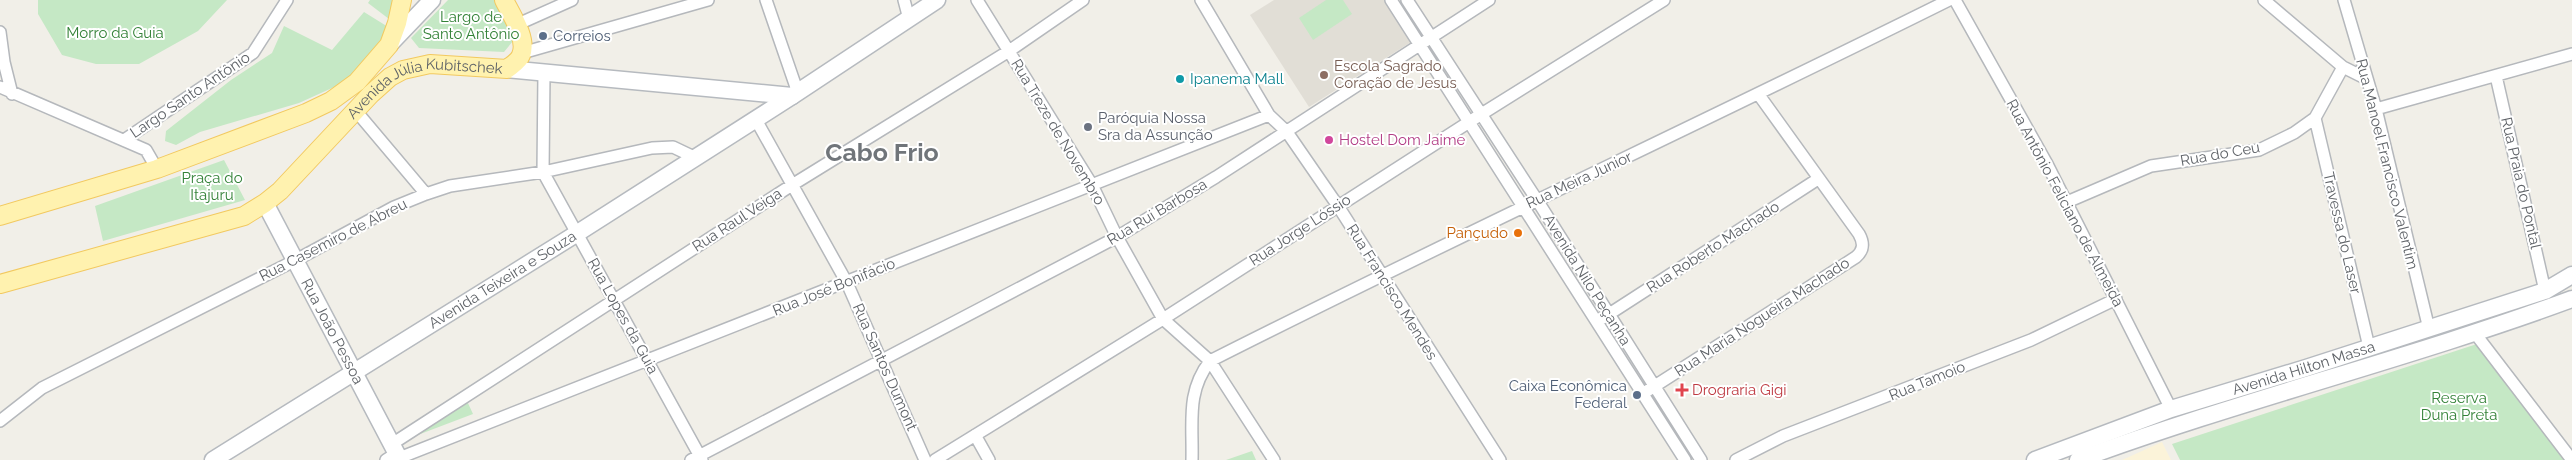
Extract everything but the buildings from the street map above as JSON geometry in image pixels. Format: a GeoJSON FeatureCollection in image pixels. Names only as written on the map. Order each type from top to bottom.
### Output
{"type":"FeatureCollection","features":[{"type":"Feature","properties":{"kind":"main road"},"geometry":{"type":"LineString","coordinates":[[389,45],[402,0]]}},
{"type":"Feature","properties":{"kind":"main road"},"geometry":{"type":"LineString","coordinates":[[389,45],[432,0]]}},
{"type":"Feature","properties":{"kind":"main road"},"geometry":{"type":"LineString","coordinates":[[504,0],[521,39],[522,53],[507,69]]}},
{"type":"Feature","properties":{"kind":"main road"},"geometry":{"type":"LineString","coordinates":[[795,94],[937,0]]}},
{"type":"Feature","properties":{"kind":"main road","name":"Avenida Júlia Kubitschek"},"geometry":{"type":"LineString","coordinates":[[0,216],[157,169],[306,113],[331,101],[357,82],[389,45]]}},
{"type":"Feature","properties":{"kind":"main road","name":"Avenida Júlia Kubitschek"},"geometry":{"type":"LineString","coordinates":[[0,284],[244,216],[266,203],[390,77],[416,66],[430,64],[507,69],[795,94]]}},
{"type":"Feature","properties":{"kind":"main road","name":"Avenida Teixeira e Souza"},"geometry":{"type":"LineString","coordinates":[[213,460],[576,234],[795,94]]}},
{"type":"Feature","properties":{"kind":"main road","name":"Rua João Pessoa"},"geometry":{"type":"LineString","coordinates":[[266,203],[355,370],[395,455]]}},
{"type":"Feature","properties":{"kind":"main road","name":"Avenida Hilton Massa"},"geometry":{"type":"LineString","coordinates":[[2035,460],[2171,408],[2369,348],[2545,291],[2572,275]]}},
{"type":"Feature","properties":{"kind":"main road","name":"Avenida Hilton Massa"},"geometry":{"type":"LineString","coordinates":[[2078,460],[2183,423],[2474,332],[2572,299]]}},
{"type":"Feature","properties":{"kind":"street","name":"Largo Santo Antônio"},"geometry":{"type":"LineString","coordinates":[[124,140],[253,53],[287,0]]}},
{"type":"Feature","properties":{"kind":"street"},"geometry":{"type":"LineString","coordinates":[[516,25],[572,0]]}},
{"type":"Feature","properties":{"kind":"street"},"geometry":{"type":"LineString","coordinates":[[522,53],[708,0]]}},
{"type":"Feature","properties":{"kind":"street"},"geometry":{"type":"LineString","coordinates":[[766,0],[795,94]]}},
{"type":"Feature","properties":{"kind":"street"},"geometry":{"type":"LineString","coordinates":[[904,0],[909,18]]}},
{"type":"Feature","properties":{"kind":"street","name":"Rua Treze de Novembro"},"geometry":{"type":"LineString","coordinates":[[977,0],[1092,185],[1117,237],[1164,319],[1210,361],[1274,460]]}},
{"type":"Feature","properties":{"kind":"street","name":"Rua Raul Veiga"},"geometry":{"type":"LineString","coordinates":[[395,455],[613,300],[792,184],[1009,51],[1083,0]]}},
{"type":"Feature","properties":{"kind":"street","name":"Rua Francisco Mendes"},"geometry":{"type":"LineString","coordinates":[[1201,0],[1269,115],[1287,132],[1338,206],[1500,460]]}},
{"type":"Feature","properties":{"kind":"street","name":"Avenida Nilo Peçanha"},"geometry":{"type":"LineString","coordinates":[[1391,0],[1524,206],[1596,323],[1701,460]]}},
{"type":"Feature","properties":{"kind":"street","name":"Avenida Nilo Peçanha"},"geometry":{"type":"LineString","coordinates":[[1406,0],[1537,200],[1608,314],[1685,460]]}},
{"type":"Feature","properties":{"kind":"street"},"geometry":{"type":"LineString","coordinates":[[1430,38],[1489,0]]}},
{"type":"Feature","properties":{"kind":"street","name":"Rua Jorge Lóssio"},"geometry":{"type":"LineString","coordinates":[[935,460],[1164,319],[1469,122],[1664,0]]}},
{"type":"Feature","properties":{"kind":"street","name":"Rua Meira Junior"},"geometry":{"type":"LineString","coordinates":[[1210,361],[1382,274],[1759,95],[1949,0]]}},
{"type":"Feature","properties":{"kind":"street","name":"Rua Antônio Feliciano de Almeida"},"geometry":{"type":"LineString","coordinates":[[1955,0],[2067,202],[2171,408]]}},
{"type":"Feature","properties":{"kind":"street"},"geometry":{"type":"LineString","coordinates":[[2264,0],[2343,67],[2365,78]]}},
{"type":"Feature","properties":{"kind":"street","name":"Rua Manoel Francisco Valentim"},"geometry":{"type":"LineString","coordinates":[[2344,0],[2365,78],[2376,110],[2429,329]]}},
{"type":"Feature","properties":{"kind":"street"},"geometry":{"type":"LineString","coordinates":[[0,32],[4,62],[12,94]]}},
{"type":"Feature","properties":{"kind":"street","name":"Rua Rui Barbosa"},"geometry":{"type":"LineString","coordinates":[[697,459],[882,359],[1117,237],[1287,132],[1430,38]]}},
{"type":"Feature","properties":{"kind":"street"},"geometry":{"type":"LineString","coordinates":[[2376,110],[2572,54]]}},
{"type":"Feature","properties":{"kind":"street","name":"Rua do Ceu"},"geometry":{"type":"LineString","coordinates":[[2067,202],[2151,166],[2259,150],[2294,133],[2315,118],[2343,67]]}},
{"type":"Feature","properties":{"kind":"street"},"geometry":{"type":"LineString","coordinates":[[543,172],[544,73]]}},
{"type":"Feature","properties":{"kind":"street","name":"Rua Praia do Pontal"},"geometry":{"type":"LineString","coordinates":[[2496,76],[2545,291]]}},
{"type":"Feature","properties":{"kind":"street"},"geometry":{"type":"LineString","coordinates":[[0,88],[146,150],[157,169]]}},
{"type":"Feature","properties":{"kind":"street","name":"Rua Maria Nogueira Machado"},"geometry":{"type":"LineString","coordinates":[[1649,390],[1860,253],[1863,241],[1859,234],[1759,95]]}},
{"type":"Feature","properties":{"kind":"street"},"geometry":{"type":"LineString","coordinates":[[356,111],[426,194]]}},
{"type":"Feature","properties":{"kind":"street","name":"Rua José Bonifácio"},"geometry":{"type":"LineString","coordinates":[[395,455],[847,283],[1269,115]]}},
{"type":"Feature","properties":{"kind":"street","name":"Rua Santos Dumont"},"geometry":{"type":"LineString","coordinates":[[755,118],[847,283],[925,460]]}},
{"type":"Feature","properties":{"kind":"street","name":"Travessa do Laser"},"geometry":{"type":"LineString","coordinates":[[2315,118],[2369,348]]}},
{"type":"Feature","properties":{"kind":"street","name":"Rua Casemiro de Abreu"},"geometry":{"type":"LineString","coordinates":[[0,421],[42,388],[296,260],[394,207],[426,194],[471,182],[543,172],[652,148],[672,147],[694,157]]}},
{"type":"Feature","properties":{"kind":"street","name":"Rua Lopes da Guia"},"geometry":{"type":"LineString","coordinates":[[543,172],[648,360],[697,459]]}},
{"type":"Feature","properties":{"kind":"street","name":"Rua Roberto Machado"},"geometry":{"type":"LineString","coordinates":[[1596,323],[1818,179]]}},
{"type":"Feature","properties":{"kind":"street","name":"Rua Tamoio"},"geometry":{"type":"LineString","coordinates":[[1736,460],[1783,436],[2031,340],[2116,299]]}},
{"type":"Feature","properties":{"kind":"street"},"geometry":{"type":"LineString","coordinates":[[2474,332],[2572,460]]}},
{"type":"Feature","properties":{"kind":"street"},"geometry":{"type":"LineString","coordinates":[[1192,460],[1194,387],[1210,361]]}},
{"type":"Feature","properties":{"kind":"street"},"geometry":{"type":"LineString","coordinates":[[975,435],[989,460]]}},
{"type":"Feature","properties":{"kind":"shaded area","name":"Escola Sagrado Coração de Jesus"},"geometry":{"type":"Polygon","coordinates":[[[1274,0],[1384,0],[1411,42],[1309,107],[1250,15],[1274,0]]]}},
{"type":"Feature","properties":{"kind":"green space","name":"Morro da Guia"},"geometry":{"type":"Polygon","coordinates":[[[38,0],[227,0],[198,31],[139,64],[96,64],[62,55],[38,14],[38,0]]]}},
{"type":"Feature","properties":{"kind":"green space"},"geometry":{"type":"Polygon","coordinates":[[[370,0],[393,0],[389,19],[368,3],[370,0]]]}},
{"type":"Feature","properties":{"kind":"green space","name":"Largo de Santo Antônio"},"geometry":{"type":"Polygon","coordinates":[[[448,0],[495,0],[512,32],[513,41],[504,52],[419,48],[411,38],[448,0]]]}},
{"type":"Feature","properties":{"kind":"green space"},"geometry":{"type":"Polygon","coordinates":[[[1326,0],[1343,0],[1352,14],[1313,40],[1299,18],[1326,0]]]}},
{"type":"Feature","properties":{"kind":"green space"},"geometry":{"type":"Polygon","coordinates":[[[364,12],[393,30],[354,78],[299,103],[200,132],[176,145],[165,141],[166,131],[231,80],[272,53],[284,26],[332,50],[364,12]]]}},
{"type":"Feature","properties":{"kind":"green space","name":"Praça do Itajuru"},"geometry":{"type":"Polygon","coordinates":[[[224,160],[245,200],[103,241],[95,206],[224,160]]]}},
{"type":"Feature","properties":{"kind":"green space","name":"Reserva Duna Preta"},"geometry":{"type":"Polygon","coordinates":[[[2480,343],[2565,460],[2180,460],[2172,444],[2480,343]]]}},
{"type":"Feature","properties":{"kind":"green space"},"geometry":{"type":"Polygon","coordinates":[[[467,401],[473,414],[415,436],[467,401]]]}},
{"type":"Feature","properties":{"kind":"green space"},"geometry":{"type":"Polygon","coordinates":[[[1252,451],[1256,460],[1226,460],[1252,451]]]}},
{"type":"Feature","properties":{"kind":"sand"},"geometry":{"type":"Polygon","coordinates":[[[2162,442],[2171,460],[2122,460],[2162,442]]]}},
{"type":"Feature","properties":{"kind":"place","name":"Correios"},"geometry":{"type":"Point","coordinates":[543,36]}},
{"type":"Feature","properties":{"kind":"place","name":"Escola Sagrado Coração de Jesus"},"geometry":{"type":"Point","coordinates":[1324,75]}},
{"type":"Feature","properties":{"kind":"place","name":"Ipanema Mall"},"geometry":{"type":"Point","coordinates":[1180,79]}},
{"type":"Feature","properties":{"kind":"place","name":"Paróquia Nossa Sra da Assunção"},"geometry":{"type":"Point","coordinates":[1088,127]}},
{"type":"Feature","properties":{"kind":"place","name":"Hostel Dom Jaime"},"geometry":{"type":"Point","coordinates":[1329,140]}},
{"type":"Feature","properties":{"kind":"place","name":"Pançudo"},"geometry":{"type":"Point","coordinates":[1518,233]}},
{"type":"Feature","properties":{"kind":"place","name":"Drograria Gigi"},"geometry":{"type":"Point","coordinates":[1682,390]}},
{"type":"Feature","properties":{"kind":"place","name":"Caixa Econômica Federal"},"geometry":{"type":"Point","coordinates":[1637,395]}},
{"type":"Feature","properties":{"kind":"district","name":"Cabo Frio"},"geometry":{"type":"Point","coordinates":[882,152]}}]}
